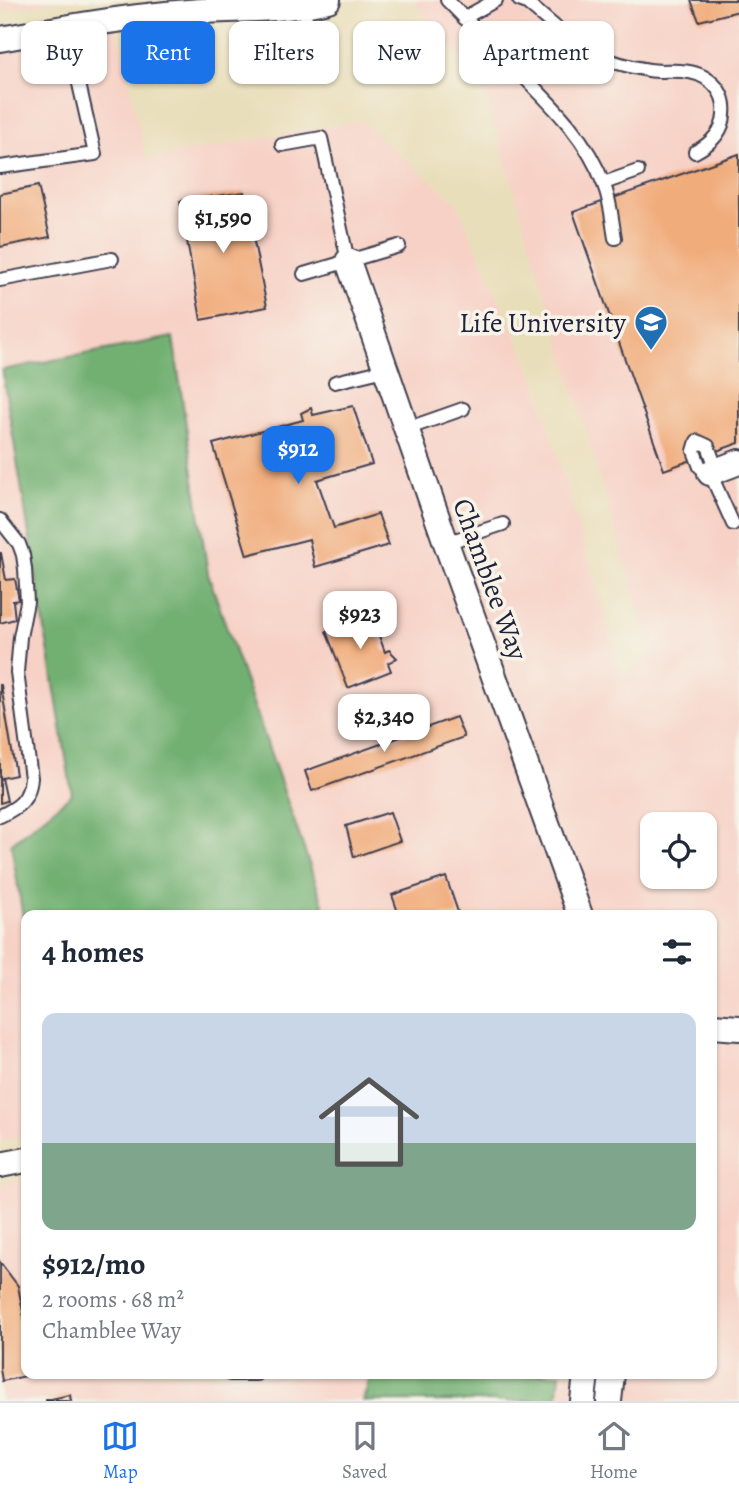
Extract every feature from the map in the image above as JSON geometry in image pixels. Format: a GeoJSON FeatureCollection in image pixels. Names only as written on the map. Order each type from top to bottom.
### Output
{"type":"FeatureCollection","features":[{"type":"Feature","properties":{"kind":"street"},"geometry":{"type":"LineString","coordinates":[[104,21],[136,16],[302,5],[328,0]]}},
{"type":"Feature","properties":{"kind":"street"},"geometry":{"type":"LineString","coordinates":[[0,39],[21,35]]}},
{"type":"Feature","properties":{"kind":"street","name":"Chamblee Way"},"geometry":{"type":"LineString","coordinates":[[348,261],[578,910]]}},
{"type":"Feature","properties":{"kind":"street"},"geometry":{"type":"LineString","coordinates":[[710,472],[739,462]]}},
{"type":"Feature","properties":{"kind":"street"},"geometry":{"type":"LineString","coordinates":[[717,1026],[739,1028]]}},
{"type":"Feature","properties":{"kind":"street"},"geometry":{"type":"LineString","coordinates":[[0,1165],[21,1161]]}},
{"type":"Feature","properties":{"kind":"street"},"geometry":{"type":"LineString","coordinates":[[583,1401],[585,1379]]}},
{"type":"Feature","properties":{"kind":"street"},"geometry":{"type":"LineString","coordinates":[[609,1401],[611,1379]]}},
{"type":"Feature","properties":{"kind":"lane"},"geometry":{"type":"LineString","coordinates":[[447,0],[569,124],[589,153],[604,183],[615,238]]}},
{"type":"Feature","properties":{"kind":"lane"},"geometry":{"type":"LineString","coordinates":[[464,18],[496,0]]}},
{"type":"Feature","properties":{"kind":"lane"},"geometry":{"type":"LineString","coordinates":[[519,0],[527,3],[595,55],[632,67],[683,71],[711,80],[723,99],[723,122],[716,136],[704,148],[695,152]]}},
{"type":"Feature","properties":{"kind":"lane"},"geometry":{"type":"LineString","coordinates":[[302,5],[307,21]]}},
{"type":"Feature","properties":{"kind":"lane"},"geometry":{"type":"LineString","coordinates":[[0,167],[95,154],[79,84]]}},
{"type":"Feature","properties":{"kind":"lane"},"geometry":{"type":"LineString","coordinates":[[282,145],[321,138],[348,261]]}},
{"type":"Feature","properties":{"kind":"lane"},"geometry":{"type":"LineString","coordinates":[[604,183],[638,171]]}},
{"type":"Feature","properties":{"kind":"lane"},"geometry":{"type":"LineString","coordinates":[[304,274],[399,246]]}},
{"type":"Feature","properties":{"kind":"lane"},"geometry":{"type":"LineString","coordinates":[[0,280],[112,259]]}},
{"type":"Feature","properties":{"kind":"lane"},"geometry":{"type":"LineString","coordinates":[[335,382],[385,370]]}},
{"type":"Feature","properties":{"kind":"lane"},"geometry":{"type":"LineString","coordinates":[[406,429],[463,409]]}},
{"type":"Feature","properties":{"kind":"lane"},"geometry":{"type":"LineString","coordinates":[[710,472],[733,524]]}},
{"type":"Feature","properties":{"kind":"lane"},"geometry":{"type":"LineString","coordinates":[[0,520],[19,544],[25,569],[27,602],[17,672],[31,778],[29,790],[20,804],[0,816]]}},
{"type":"Feature","properties":{"kind":"lane"},"geometry":{"type":"LineString","coordinates":[[446,543],[503,524]]}},
{"type":"Feature","properties":{"kind":"shaded area"},"geometry":{"type":"Polygon","coordinates":[[[0,0],[57,0],[0,11],[0,0]]]}},
{"type":"Feature","properties":{"kind":"shaded area"},"geometry":{"type":"Polygon","coordinates":[[[412,0],[739,0],[739,1401],[557,1401],[559,1379],[717,1379],[717,910],[325,910],[208,574],[172,338],[2,370],[72,795],[11,844],[22,910],[21,1137],[0,1141],[0,50],[21,46],[21,84],[107,84],[107,28],[116,26],[121,48],[121,84],[129,84],[146,159],[360,121],[456,202],[538,388],[623,678],[653,655],[482,84],[614,84],[614,21],[459,21],[459,54],[445,38],[445,21],[430,21],[412,0]]]}},
{"type":"Feature","properties":{"kind":"shaded area"},"geometry":{"type":"Polygon","coordinates":[[[21,1180],[21,1379],[370,1379],[363,1401],[0,1401],[0,1184],[21,1180]]]}},
{"type":"Feature","properties":{"kind":"green space"},"geometry":{"type":"Polygon","coordinates":[[[173,337],[208,574],[325,910],[22,910],[11,844],[72,794],[2,370],[173,337]]]}},
{"type":"Feature","properties":{"kind":"green space"},"geometry":{"type":"Polygon","coordinates":[[[370,1379],[559,1379],[557,1401],[363,1401],[370,1379]]]}},
{"type":"Feature","properties":{"kind":"building"},"geometry":{"type":"Polygon","coordinates":[[[691,0],[739,0],[739,11],[699,21],[691,0]]]}},
{"type":"Feature","properties":{"kind":"building"},"geometry":{"type":"Polygon","coordinates":[[[739,154],[739,443],[664,470],[573,212],[739,154]]]}},
{"type":"Feature","properties":{"kind":"building"},"geometry":{"type":"Polygon","coordinates":[[[38,186],[50,237],[0,247],[0,194],[38,186]]]}},
{"type":"Feature","properties":{"kind":"building"},"geometry":{"type":"Polygon","coordinates":[[[244,192],[267,307],[201,320],[180,201],[244,192]]]}},
{"type":"Feature","properties":{"kind":"building"},"geometry":{"type":"Polygon","coordinates":[[[353,406],[372,464],[317,480],[334,528],[378,514],[389,545],[315,567],[309,539],[247,555],[213,444],[303,420],[301,413],[311,408],[313,415],[353,406]]]}},
{"type":"Feature","properties":{"kind":"building"},"geometry":{"type":"Polygon","coordinates":[[[0,553],[6,580],[15,579],[19,600],[13,601],[15,619],[0,623],[0,553]]]}},
{"type":"Feature","properties":{"kind":"building"},"geometry":{"type":"Polygon","coordinates":[[[371,614],[385,652],[389,650],[397,658],[388,663],[391,671],[348,688],[326,631],[371,614]]]}},
{"type":"Feature","properties":{"kind":"building"},"geometry":{"type":"Polygon","coordinates":[[[0,685],[16,775],[2,778],[7,801],[0,803],[0,685]]]}},
{"type":"Feature","properties":{"kind":"building"},"geometry":{"type":"Polygon","coordinates":[[[456,717],[464,737],[312,791],[305,771],[456,717]]]}},
{"type":"Feature","properties":{"kind":"building"},"geometry":{"type":"Polygon","coordinates":[[[390,812],[400,841],[354,857],[346,826],[390,812]]]}},
{"type":"Feature","properties":{"kind":"building"},"geometry":{"type":"Polygon","coordinates":[[[446,877],[457,910],[397,910],[392,895],[446,877]]]}},
{"type":"Feature","properties":{"kind":"building"},"geometry":{"type":"Polygon","coordinates":[[[0,1262],[18,1286],[21,1301],[21,1377],[2,1381],[0,1262]]]}},
{"type":"Feature","properties":{"kind":"building"},"geometry":{"type":"Polygon","coordinates":[[[70,1395],[71,1401],[46,1401],[46,1400],[70,1395]]]}},
{"type":"Feature","properties":{"kind":"place","name":"Life University"},"geometry":{"type":"Point","coordinates":[651,352]}}]}
